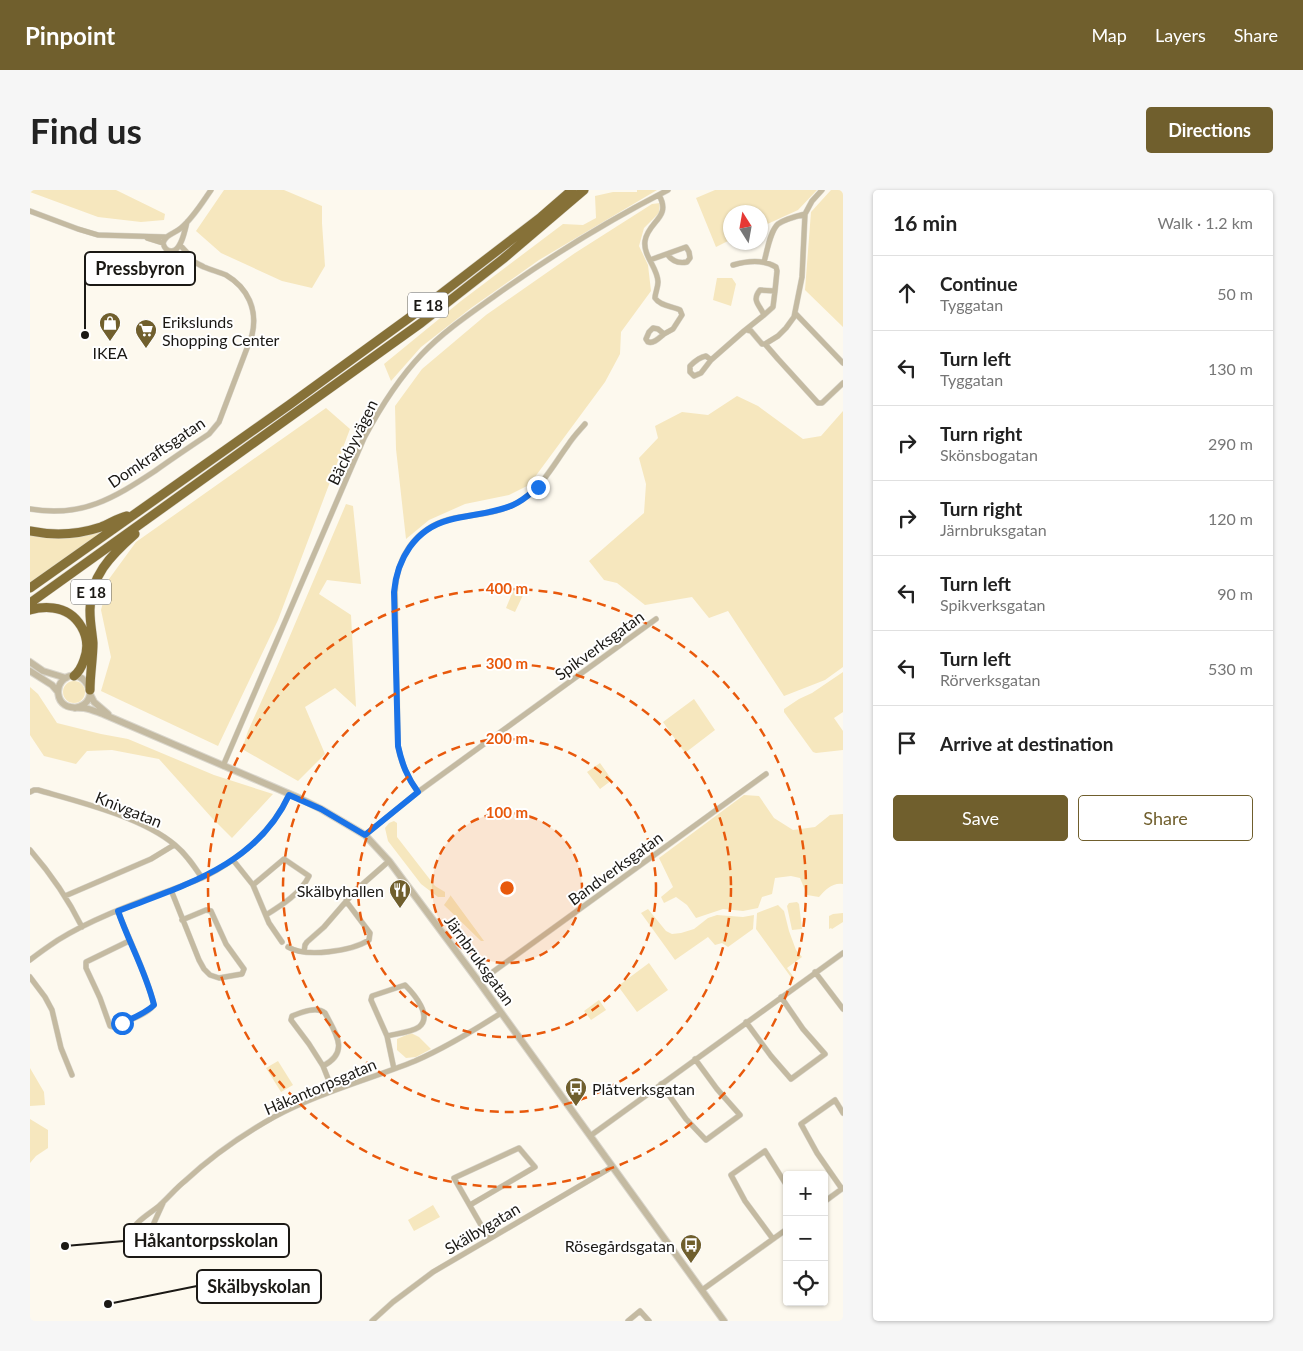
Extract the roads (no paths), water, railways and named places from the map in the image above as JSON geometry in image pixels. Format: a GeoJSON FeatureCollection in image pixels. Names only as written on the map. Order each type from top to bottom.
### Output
{"type":"FeatureCollection","features":[{"type":"Feature","properties":{"kind":"highway","name":"E 18"},"geometry":{"type":"LineString","coordinates":[[30,588],[424,307],[541,217],[572,190]]}},
{"type":"Feature","properties":{"kind":"highway","name":"E 18"},"geometry":{"type":"LineString","coordinates":[[30,603],[421,324],[503,259],[584,190]]}},
{"type":"Feature","properties":{"kind":"highway","name":"E 18"},"geometry":{"type":"LineString","coordinates":[[30,531],[52,534],[74,533],[96,528],[123,517],[134,515]]}},
{"type":"Feature","properties":{"kind":"highway","name":"E 18"},"geometry":{"type":"LineString","coordinates":[[90,692],[93,643],[90,606],[94,585],[108,560],[148,524],[151,517]]}},
{"type":"Feature","properties":{"kind":"highway","name":"E 18"},"geometry":{"type":"LineString","coordinates":[[30,610],[46,607],[60,609],[73,616],[82,627],[86,640],[86,654],[81,668],[70,677]]}},
{"type":"Feature","properties":{"kind":"street"},"geometry":{"type":"LineString","coordinates":[[30,211],[103,236],[166,237],[187,222],[211,190]]}},
{"type":"Feature","properties":{"kind":"street","name":"Bäckbyvägen"},"geometry":{"type":"LineString","coordinates":[[224,766],[364,438],[392,390],[406,372],[437,340],[471,313],[517,280],[586,236],[668,190]]}},
{"type":"Feature","properties":{"kind":"street"},"geometry":{"type":"LineString","coordinates":[[765,344],[778,336],[786,328],[795,313],[802,277],[805,214],[812,200],[822,190]]}},
{"type":"Feature","properties":{"kind":"street"},"geometry":{"type":"LineString","coordinates":[[658,195],[663,207],[662,214],[649,230],[645,242],[645,250],[658,279],[655,295],[657,301],[678,309],[682,315],[673,329],[664,334]]}},
{"type":"Feature","properties":{"kind":"street"},"geometry":{"type":"LineString","coordinates":[[764,262],[771,237],[777,225],[805,214]]}},
{"type":"Feature","properties":{"kind":"street"},"geometry":{"type":"LineString","coordinates":[[163,242],[169,251],[176,250],[180,244],[187,222]]}},
{"type":"Feature","properties":{"kind":"street"},"geometry":{"type":"LineString","coordinates":[[172,234],[178,237],[180,244]]}},
{"type":"Feature","properties":{"kind":"street"},"geometry":{"type":"LineString","coordinates":[[141,237],[163,242]]}},
{"type":"Feature","properties":{"kind":"street"},"geometry":{"type":"LineString","coordinates":[[163,242],[166,237]]}},
{"type":"Feature","properties":{"kind":"street","name":"Domkraftsgatan"},"geometry":{"type":"LineString","coordinates":[[180,244],[195,261]]}},
{"type":"Feature","properties":{"kind":"street","name":"Domkraftsgatan"},"geometry":{"type":"LineString","coordinates":[[30,509],[45,511],[70,510],[107,500],[126,490],[209,434],[218,422],[252,335],[254,319],[250,302],[238,284],[222,273],[207,268],[173,251]]}},
{"type":"Feature","properties":{"kind":"street"},"geometry":{"type":"LineString","coordinates":[[650,260],[667,254]]}},
{"type":"Feature","properties":{"kind":"street"},"geometry":{"type":"LineString","coordinates":[[711,360],[773,307],[776,267],[764,262],[733,265]]}},
{"type":"Feature","properties":{"kind":"street"},"geometry":{"type":"LineString","coordinates":[[764,316],[757,304],[758,292],[763,289],[775,291]]}},
{"type":"Feature","properties":{"kind":"street"},"geometry":{"type":"LineString","coordinates":[[795,313],[843,363]]}},
{"type":"Feature","properties":{"kind":"street"},"geometry":{"type":"LineString","coordinates":[[747,330],[751,331],[762,344],[765,344],[818,403],[822,403],[843,383]]}},
{"type":"Feature","properties":{"kind":"street"},"geometry":{"type":"LineString","coordinates":[[418,792],[403,767],[398,746],[394,592],[397,574],[404,555],[414,541],[430,528],[448,520],[502,509],[524,499],[541,483],[585,424]]}},
{"type":"Feature","properties":{"kind":"street","name":"Spikverksgatan"},"geometry":{"type":"LineString","coordinates":[[365,835],[418,792],[656,619]]}},
{"type":"Feature","properties":{"kind":"street"},"geometry":{"type":"LineString","coordinates":[[30,662],[43,671],[70,677],[78,676],[86,680],[90,692],[88,700],[85,704],[75,708],[65,705],[61,702],[58,692],[52,685],[30,671]]}},
{"type":"Feature","properties":{"kind":"street"},"geometry":{"type":"LineString","coordinates":[[58,692],[60,683],[70,677]]}},
{"type":"Feature","properties":{"kind":"street","name":"Järnbruksgatan"},"geometry":{"type":"LineString","coordinates":[[90,692],[94,702],[105,712],[124,724]]}},
{"type":"Feature","properties":{"kind":"street","name":"Järnbruksgatan"},"geometry":{"type":"LineString","coordinates":[[75,708],[88,709],[224,766],[321,809],[365,835],[389,860],[724,1321]]}},
{"type":"Feature","properties":{"kind":"street","name":"Bandverksgatan"},"geometry":{"type":"LineString","coordinates":[[479,982],[766,774]]}},
{"type":"Feature","properties":{"kind":"street","name":"Knivgatan"},"geometry":{"type":"LineString","coordinates":[[30,792],[38,790],[104,810],[140,824],[163,836],[174,845],[190,860],[202,878]]}},
{"type":"Feature","properties":{"kind":"street"},"geometry":{"type":"LineString","coordinates":[[30,960],[82,927],[202,878],[234,860],[265,831],[281,811],[289,795]]}},
{"type":"Feature","properties":{"kind":"street"},"geometry":{"type":"LineString","coordinates":[[65,896],[151,859],[174,845]]}},
{"type":"Feature","properties":{"kind":"street"},"geometry":{"type":"LineString","coordinates":[[30,850],[65,896],[82,927]]}},
{"type":"Feature","properties":{"kind":"street"},"geometry":{"type":"LineString","coordinates":[[253,886],[284,859],[309,876],[302,887],[281,906],[266,915]]}},
{"type":"Feature","properties":{"kind":"street"},"geometry":{"type":"LineString","coordinates":[[234,860],[253,886],[269,923],[282,942]]}},
{"type":"Feature","properties":{"kind":"street"},"geometry":{"type":"LineString","coordinates":[[304,952],[305,944],[324,927],[356,890],[389,860]]}},
{"type":"Feature","properties":{"kind":"street"},"geometry":{"type":"LineString","coordinates":[[171,890],[182,920],[204,969],[210,975],[219,978],[243,973],[244,969],[226,944],[211,910],[206,910],[182,920]]}},
{"type":"Feature","properties":{"kind":"street"},"geometry":{"type":"LineString","coordinates":[[288,947],[298,952],[336,951],[370,940],[370,933],[346,901]]}},
{"type":"Feature","properties":{"kind":"street"},"geometry":{"type":"LineString","coordinates":[[118,911],[143,970],[154,1005],[114,1027],[109,1026],[100,998],[86,968],[86,962],[130,941]]}},
{"type":"Feature","properties":{"kind":"street"},"geometry":{"type":"LineString","coordinates":[[590,1136],[843,953]]}},
{"type":"Feature","properties":{"kind":"street"},"geometry":{"type":"LineString","coordinates":[[815,972],[843,1009]]}},
{"type":"Feature","properties":{"kind":"street"},"geometry":{"type":"LineString","coordinates":[[30,977],[52,1010],[61,1048],[72,1075]]}},
{"type":"Feature","properties":{"kind":"street"},"geometry":{"type":"LineString","coordinates":[[387,1036],[414,1029],[422,1023],[424,1016],[421,1007],[413,994],[405,986],[372,996],[371,1000],[387,1036],[394,1069]]}},
{"type":"Feature","properties":{"kind":"street"},"geometry":{"type":"LineString","coordinates":[[746,1022],[791,1079],[825,1054],[803,1029],[780,997]]}},
{"type":"Feature","properties":{"kind":"street"},"geometry":{"type":"LineString","coordinates":[[322,1066],[335,1058],[339,1047],[338,1040],[324,1011],[300,1013],[292,1016],[291,1020],[309,1044],[322,1066],[333,1091]]}},
{"type":"Feature","properties":{"kind":"street","name":"Håkantorpsgatan"},"geometry":{"type":"LineString","coordinates":[[162,1203],[148,1236],[142,1239],[135,1237],[133,1227],[162,1203],[184,1181],[241,1137],[276,1116],[333,1091],[440,1050],[501,1013]]}},
{"type":"Feature","properties":{"kind":"street"},"geometry":{"type":"LineString","coordinates":[[661,1084],[686,1119],[706,1140],[740,1115],[716,1089],[695,1059]]}},
{"type":"Feature","properties":{"kind":"street"},"geometry":{"type":"LineString","coordinates":[[828,1199],[843,1189],[816,1153],[801,1124],[835,1100],[843,1113]]}},
{"type":"Feature","properties":{"kind":"street"},"geometry":{"type":"LineString","coordinates":[[470,1205],[535,1166],[519,1148],[454,1178],[489,1239]]}},
{"type":"Feature","properties":{"kind":"street"},"geometry":{"type":"LineString","coordinates":[[773,1239],[745,1200],[731,1175],[765,1150],[783,1179]]}},
{"type":"Feature","properties":{"kind":"street","name":"Skälbygatan"},"geometry":{"type":"LineString","coordinates":[[372,1321],[393,1302],[434,1272],[612,1167]]}},
{"type":"Feature","properties":{"kind":"street"},"geometry":{"type":"LineString","coordinates":[[702,1290],[783,1232]]}},
{"type":"Feature","properties":{"kind":"street"},"geometry":{"type":"LineString","coordinates":[[628,1321],[640,1311],[649,1321]]}},
{"type":"Feature","properties":{"kind":"place","name":"Pressbyron"},"geometry":{"type":"Point","coordinates":[85,335]}},
{"type":"Feature","properties":{"kind":"place","name":"IKEA"},"geometry":{"type":"Point","coordinates":[110,342]}},
{"type":"Feature","properties":{"kind":"place","name":"Erikslunds Shopping Center"},"geometry":{"type":"Point","coordinates":[146,349]}},
{"type":"Feature","properties":{"kind":"place","name":"Skälbyhallen"},"geometry":{"type":"Point","coordinates":[400,909]}},
{"type":"Feature","properties":{"kind":"place","name":"Plåtverksgatan"},"geometry":{"type":"Point","coordinates":[576,1107]}},
{"type":"Feature","properties":{"kind":"place","name":"Håkantorpsskolan"},"geometry":{"type":"Point","coordinates":[65,1246]}},
{"type":"Feature","properties":{"kind":"place","name":"Rösegårdsgatan"},"geometry":{"type":"Point","coordinates":[691,1264]}},
{"type":"Feature","properties":{"kind":"place","name":"Skälbyskolan"},"geometry":{"type":"Point","coordinates":[108,1304]}}]}
